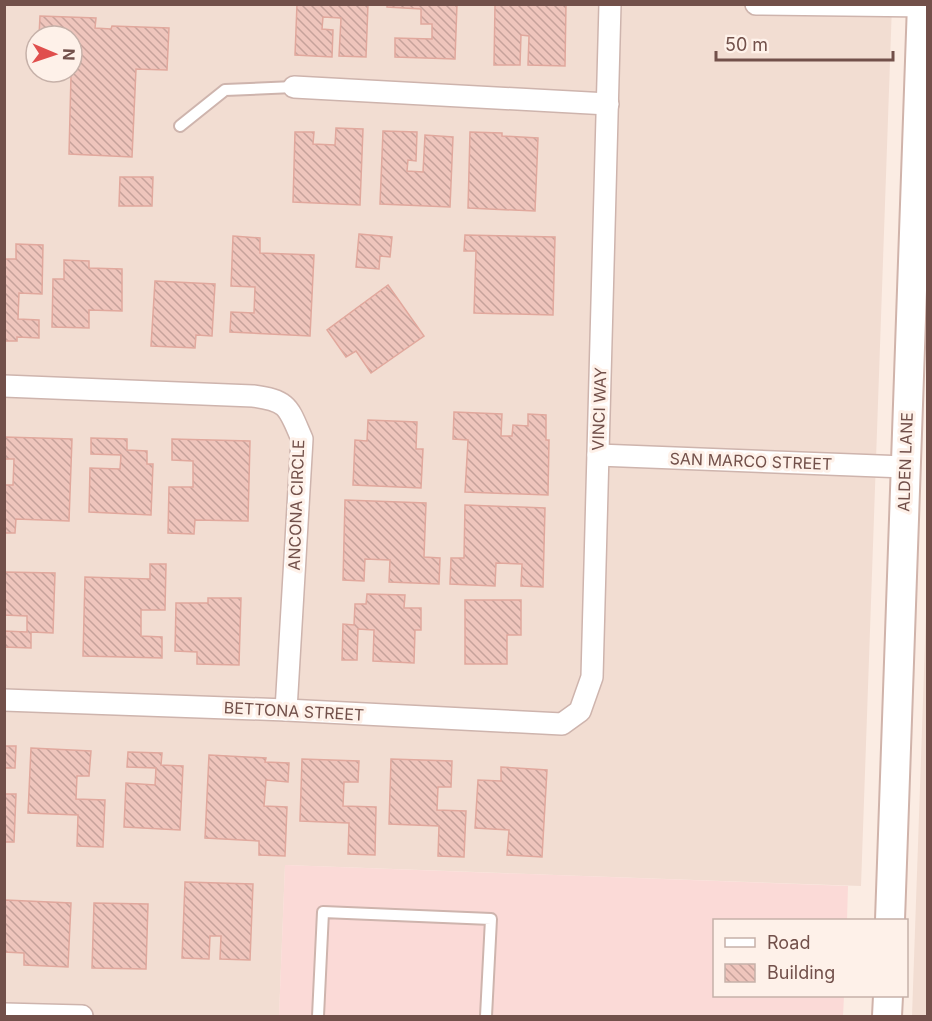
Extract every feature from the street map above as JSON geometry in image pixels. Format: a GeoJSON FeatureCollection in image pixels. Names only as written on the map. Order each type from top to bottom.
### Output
{"type":"FeatureCollection","features":[{"type":"Feature","properties":{"kind":"street","name":"VINCI WAY"},"geometry":{"type":"LineString","coordinates":[[580,711],[592,677],[610,4]]}},
{"type":"Feature","properties":{"kind":"street"},"geometry":{"type":"LineString","coordinates":[[756,4],[924,6]]}},
{"type":"Feature","properties":{"kind":"street","name":"ALDEN LANE"},"geometry":{"type":"LineString","coordinates":[[890,919],[905,467],[924,6]]}},
{"type":"Feature","properties":{"kind":"street"},"geometry":{"type":"LineString","coordinates":[[294,87],[608,104]]}},
{"type":"Feature","properties":{"kind":"street","name":"ANCONA CIRCLE"},"geometry":{"type":"LineString","coordinates":[[4,386],[253,396],[275,399],[290,410],[302,439],[286,710]]}},
{"type":"Feature","properties":{"kind":"street","name":"SAN MARCO STREET"},"geometry":{"type":"LineString","coordinates":[[598,455],[905,467]]}},
{"type":"Feature","properties":{"kind":"street","name":"BETTONA STREET"},"geometry":{"type":"LineString","coordinates":[[4,700],[286,710],[561,724],[580,711]]}},
{"type":"Feature","properties":{"kind":"street"},"geometry":{"type":"LineString","coordinates":[[887,1017],[888,997]]}},
{"type":"Feature","properties":{"kind":"street"},"geometry":{"type":"LineString","coordinates":[[4,1014],[82,1017]]}},
{"type":"Feature","properties":{"kind":"lane"},"geometry":{"type":"LineString","coordinates":[[180,126],[225,90],[294,87]]}},
{"type":"Feature","properties":{"kind":"lane"},"geometry":{"type":"LineString","coordinates":[[318,1017],[323,912],[491,919],[486,1017]]}},
{"type":"Feature","properties":{"kind":"shaded area"},"geometry":{"type":"Polygon","coordinates":[[[5,5],[892,5],[861,886],[285,865],[279,1016],[5,1016],[5,5]]]}},
{"type":"Feature","properties":{"kind":"shaded area"},"geometry":{"type":"Polygon","coordinates":[[[927,586],[928,1016],[912,1016],[927,586]]]}},
{"type":"Feature","properties":{"kind":"shaded area"},"geometry":{"type":"Polygon","coordinates":[[[285,865],[848,886],[847,919],[713,919],[713,997],[844,997],[843,1016],[279,1016],[285,865]]]}},
{"type":"Feature","properties":{"kind":"building"},"geometry":{"type":"Polygon","coordinates":[[[297,4],[368,4],[366,57],[339,56],[341,18],[323,17],[322,29],[333,30],[332,57],[295,55],[297,4]]]}},
{"type":"Feature","properties":{"kind":"building"},"geometry":{"type":"Polygon","coordinates":[[[387,4],[457,4],[455,59],[395,57],[395,38],[432,39],[432,24],[421,24],[421,9],[387,7],[387,4]]]}},
{"type":"Feature","properties":{"kind":"building"},"geometry":{"type":"Polygon","coordinates":[[[495,4],[566,4],[565,66],[528,65],[529,36],[521,35],[520,65],[494,65],[495,4]]]}},
{"type":"Feature","properties":{"kind":"building"},"geometry":{"type":"Polygon","coordinates":[[[40,16],[96,18],[95,28],[111,29],[112,26],[169,28],[167,70],[136,69],[132,157],[69,154],[71,84],[84,84],[84,24],[40,24],[40,16]]]}},
{"type":"Feature","properties":{"kind":"building"},"geometry":{"type":"Polygon","coordinates":[[[336,128],[363,129],[360,205],[293,202],[295,132],[314,132],[313,144],[335,145],[336,128]]]}},
{"type":"Feature","properties":{"kind":"building"},"geometry":{"type":"Polygon","coordinates":[[[383,131],[417,132],[416,161],[408,160],[407,171],[423,172],[425,135],[453,137],[450,207],[380,204],[383,131]]]}},
{"type":"Feature","properties":{"kind":"building"},"geometry":{"type":"Polygon","coordinates":[[[470,132],[502,133],[502,136],[538,138],[535,211],[468,208],[470,132]]]}},
{"type":"Feature","properties":{"kind":"building"},"geometry":{"type":"Polygon","coordinates":[[[120,177],[153,177],[152,206],[119,206],[120,177]]]}},
{"type":"Feature","properties":{"kind":"building"},"geometry":{"type":"Polygon","coordinates":[[[359,234],[392,237],[390,257],[380,256],[379,269],[356,267],[359,234]]]}},
{"type":"Feature","properties":{"kind":"building"},"geometry":{"type":"Polygon","coordinates":[[[465,235],[555,237],[553,315],[474,313],[476,251],[464,251],[465,235]]]}},
{"type":"Feature","properties":{"kind":"building"},"geometry":{"type":"Polygon","coordinates":[[[233,236],[260,238],[260,253],[314,255],[310,336],[230,332],[231,312],[254,313],[255,287],[231,286],[233,236]]]}},
{"type":"Feature","properties":{"kind":"building"},"geometry":{"type":"Polygon","coordinates":[[[16,244],[43,245],[42,294],[19,293],[18,319],[39,320],[39,338],[17,337],[17,341],[4,341],[4,259],[16,259],[16,244]]]}},
{"type":"Feature","properties":{"kind":"building"},"geometry":{"type":"Polygon","coordinates":[[[64,260],[89,261],[89,268],[122,269],[122,311],[89,310],[89,328],[52,327],[53,279],[64,279],[64,260]]]}},
{"type":"Feature","properties":{"kind":"building"},"geometry":{"type":"Polygon","coordinates":[[[155,281],[215,284],[212,336],[196,335],[195,348],[151,346],[155,281]]]}},
{"type":"Feature","properties":{"kind":"building"},"geometry":{"type":"Polygon","coordinates":[[[388,285],[424,336],[371,373],[356,351],[346,357],[327,330],[388,285]]]}},
{"type":"Feature","properties":{"kind":"building"},"geometry":{"type":"Polygon","coordinates":[[[454,412],[502,414],[501,436],[512,436],[513,425],[528,426],[528,414],[546,415],[546,440],[549,440],[548,495],[465,492],[468,440],[453,439],[454,412]]]}},
{"type":"Feature","properties":{"kind":"building"},"geometry":{"type":"Polygon","coordinates":[[[368,420],[417,422],[416,449],[423,449],[421,488],[353,485],[355,440],[367,441],[368,420]]]}},
{"type":"Feature","properties":{"kind":"building"},"geometry":{"type":"Polygon","coordinates":[[[4,437],[72,439],[69,521],[16,519],[15,533],[4,533],[4,485],[13,485],[14,459],[4,459],[4,437]]]}},
{"type":"Feature","properties":{"kind":"building"},"geometry":{"type":"Polygon","coordinates":[[[91,438],[127,439],[127,450],[147,451],[147,464],[153,464],[151,515],[89,512],[90,468],[120,469],[121,455],[91,454],[91,438]]]}},
{"type":"Feature","properties":{"kind":"building"},"geometry":{"type":"Polygon","coordinates":[[[172,439],[250,441],[248,521],[195,520],[194,534],[168,533],[169,487],[193,487],[193,461],[172,460],[172,439]]]}},
{"type":"Feature","properties":{"kind":"building"},"geometry":{"type":"Polygon","coordinates":[[[345,500],[426,503],[424,557],[440,558],[439,584],[389,582],[390,560],[365,559],[364,581],[343,580],[345,500]]]}},
{"type":"Feature","properties":{"kind":"building"},"geometry":{"type":"Polygon","coordinates":[[[465,505],[545,508],[543,587],[521,586],[522,564],[496,563],[495,586],[450,584],[451,558],[464,558],[465,505]]]}},
{"type":"Feature","properties":{"kind":"building"},"geometry":{"type":"Polygon","coordinates":[[[150,564],[166,564],[165,610],[141,610],[141,636],[162,637],[162,658],[83,656],[85,577],[150,579],[150,564]]]}},
{"type":"Feature","properties":{"kind":"building"},"geometry":{"type":"Polygon","coordinates":[[[4,572],[55,573],[53,633],[31,632],[31,648],[4,647],[4,631],[27,632],[27,616],[4,615],[4,572]]]}},
{"type":"Feature","properties":{"kind":"building"},"geometry":{"type":"Polygon","coordinates":[[[367,594],[405,595],[404,608],[421,608],[421,630],[415,630],[414,663],[373,661],[374,630],[358,629],[357,660],[342,660],[343,624],[354,625],[355,604],[366,604],[367,594]]]}},
{"type":"Feature","properties":{"kind":"building"},"geometry":{"type":"Polygon","coordinates":[[[208,598],[241,598],[239,665],[197,664],[197,652],[175,651],[176,603],[208,603],[208,598]]]}},
{"type":"Feature","properties":{"kind":"building"},"geometry":{"type":"Polygon","coordinates":[[[465,600],[521,600],[521,635],[507,635],[507,664],[465,664],[465,600]]]}},
{"type":"Feature","properties":{"kind":"building"},"geometry":{"type":"Polygon","coordinates":[[[4,746],[16,746],[15,768],[4,768],[4,746]]]}},
{"type":"Feature","properties":{"kind":"building"},"geometry":{"type":"Polygon","coordinates":[[[31,748],[91,751],[89,776],[77,776],[76,799],[105,800],[103,847],[77,846],[78,815],[28,813],[31,748]]]}},
{"type":"Feature","properties":{"kind":"building"},"geometry":{"type":"Polygon","coordinates":[[[128,752],[162,753],[161,765],[183,766],[180,830],[124,827],[126,783],[155,785],[156,768],[127,767],[128,752]]]}},
{"type":"Feature","properties":{"kind":"building"},"geometry":{"type":"Polygon","coordinates":[[[209,755],[266,758],[265,762],[289,763],[288,782],[266,780],[264,806],[287,807],[285,856],[259,855],[259,841],[205,838],[209,755]]]}},
{"type":"Feature","properties":{"kind":"building"},"geometry":{"type":"Polygon","coordinates":[[[302,759],[359,761],[358,782],[344,782],[343,806],[376,807],[375,855],[348,854],[349,823],[300,821],[302,759]]]}},
{"type":"Feature","properties":{"kind":"building"},"geometry":{"type":"Polygon","coordinates":[[[391,759],[452,761],[451,787],[438,787],[437,810],[466,811],[464,857],[438,856],[439,826],[389,824],[391,759]]]}},
{"type":"Feature","properties":{"kind":"building"},"geometry":{"type":"Polygon","coordinates":[[[501,767],[547,770],[542,857],[507,855],[509,830],[475,828],[478,780],[501,781],[501,767]]]}},
{"type":"Feature","properties":{"kind":"building"},"geometry":{"type":"Polygon","coordinates":[[[4,794],[16,794],[14,842],[4,842],[4,794]]]}},
{"type":"Feature","properties":{"kind":"building"},"geometry":{"type":"Polygon","coordinates":[[[185,882],[253,884],[250,960],[220,959],[221,936],[210,936],[209,959],[182,958],[185,882]]]}},
{"type":"Feature","properties":{"kind":"building"},"geometry":{"type":"Polygon","coordinates":[[[5,900],[71,903],[68,967],[24,965],[24,953],[4,952],[5,900]]]}},
{"type":"Feature","properties":{"kind":"building"},"geometry":{"type":"Polygon","coordinates":[[[94,903],[148,904],[146,969],[92,968],[94,903]]]}}]}
